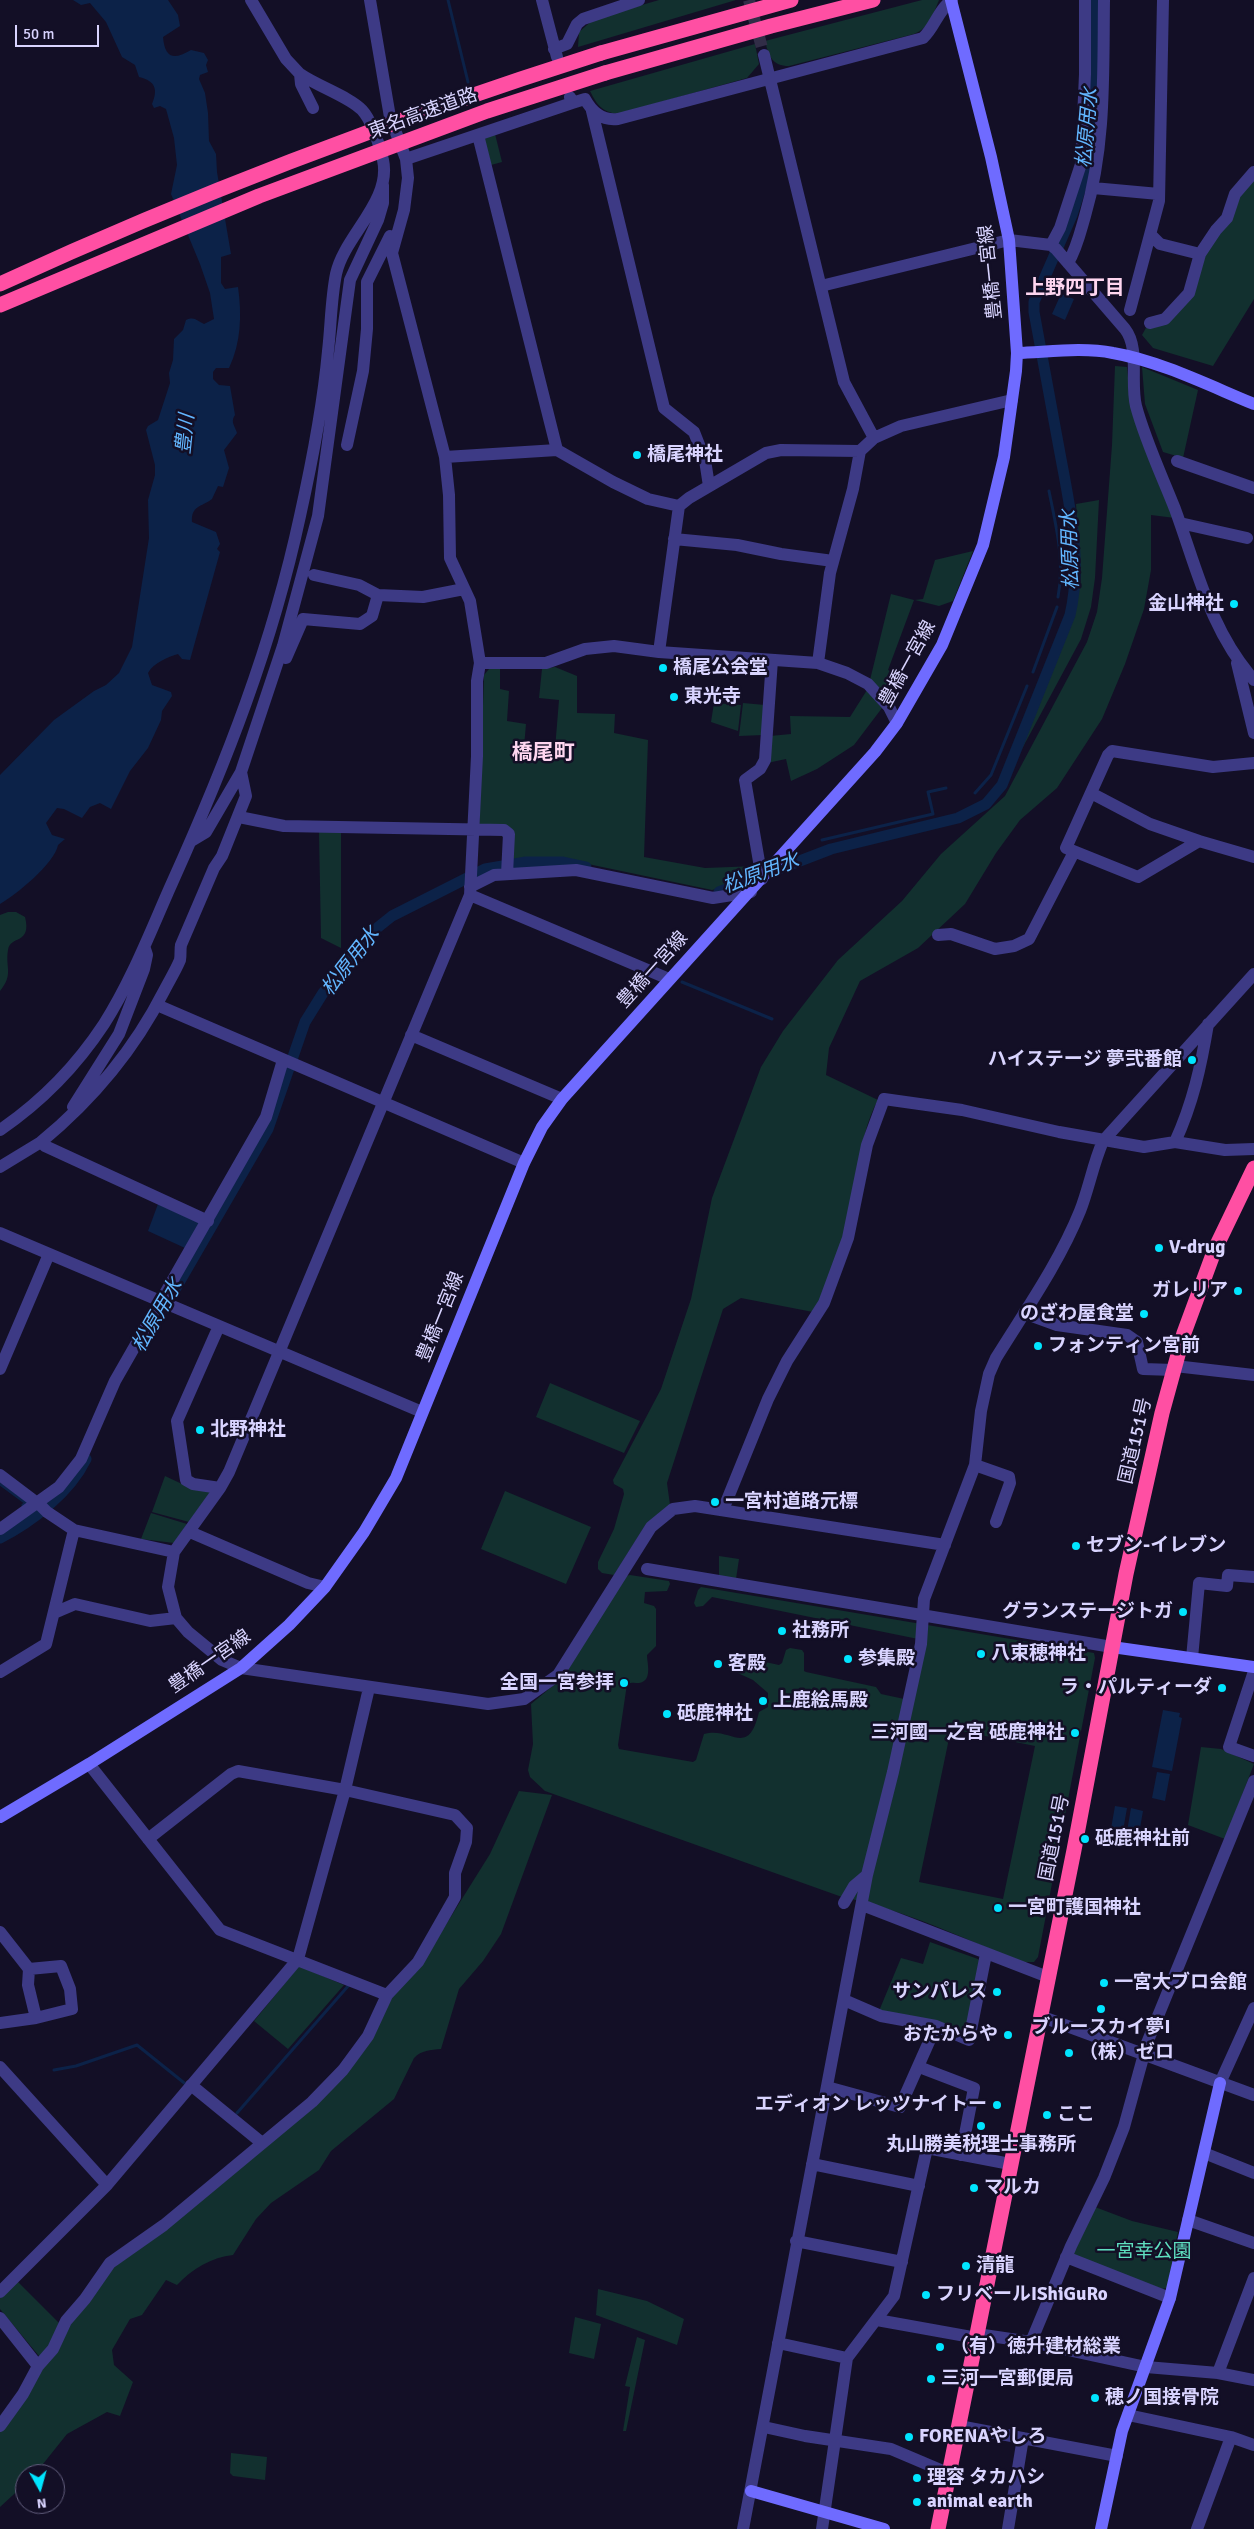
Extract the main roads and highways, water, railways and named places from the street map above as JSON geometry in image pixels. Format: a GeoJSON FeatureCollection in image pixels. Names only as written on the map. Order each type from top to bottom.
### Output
{"type":"FeatureCollection","features":[{"type":"Feature","properties":{"kind":"highway","name":"東名高速道路"},"geometry":{"type":"LineString","coordinates":[[0,284],[131,225],[352,137],[601,53],[791,0]]}},
{"type":"Feature","properties":{"kind":"highway","name":"東名高速道路"},"geometry":{"type":"LineString","coordinates":[[0,305],[259,196],[487,111],[605,73],[763,28],[873,0]]}},
{"type":"Feature","properties":{"kind":"highway","name":"国道151号"},"geometry":{"type":"LineString","coordinates":[[938,2529],[1112,1647],[1152,1457],[1184,1333],[1215,1249],[1254,1168]]}},
{"type":"Feature","properties":{"kind":"main road","name":"豊橋一宮線"},"geometry":{"type":"LineString","coordinates":[[0,1817],[89,1764],[241,1668],[289,1625],[325,1587],[378,1511],[396,1478],[524,1163],[542,1127],[562,1099],[669,979],[837,798],[897,723],[942,645],[983,545],[1004,457],[1018,353],[1009,240],[991,157],[951,0]]}},
{"type":"Feature","properties":{"kind":"main road"},"geometry":{"type":"LineString","coordinates":[[1018,353],[1040,351],[1111,352],[1132,357],[1254,404]]}},
{"type":"Feature","properties":{"kind":"main road"},"geometry":{"type":"LineString","coordinates":[[1112,1647],[1254,1667]]}},
{"type":"Feature","properties":{"kind":"main road"},"geometry":{"type":"LineString","coordinates":[[1101,2529],[1128,2415],[1170,2298],[1220,2083]]}},
{"type":"Feature","properties":{"kind":"main road"},"geometry":{"type":"LineString","coordinates":[[751,2491],[884,2529]]}},
{"type":"Feature","properties":{"kind":"water","name":"豊川"},"geometry":{"type":"Polygon","coordinates":[[[73,0],[168,0],[178,15],[180,26],[163,37],[168,53],[171,56],[175,56],[191,50],[204,53],[208,60],[206,65],[208,72],[200,75],[199,79],[205,93],[209,141],[216,154],[217,172],[231,254],[221,257],[221,283],[225,289],[238,287],[240,308],[240,329],[233,358],[229,368],[216,368],[213,372],[213,379],[219,385],[230,386],[235,415],[233,422],[237,433],[224,450],[229,468],[223,487],[218,486],[212,499],[193,513],[192,522],[216,532],[220,544],[217,549],[220,552],[190,660],[182,659],[178,654],[157,663],[148,673],[152,685],[171,692],[172,696],[162,711],[161,720],[148,748],[130,771],[111,809],[100,803],[90,807],[82,818],[64,809],[57,808],[46,823],[52,835],[65,839],[58,845],[50,861],[43,869],[25,886],[0,904],[0,775],[54,720],[94,691],[106,685],[119,673],[132,647],[149,538],[148,500],[155,475],[155,465],[146,430],[148,426],[158,420],[170,383],[169,373],[173,360],[174,339],[183,330],[186,320],[194,319],[204,324],[214,319],[210,293],[171,194],[177,165],[174,138],[166,109],[160,106],[154,108],[152,104],[155,94],[154,87],[149,81],[139,77],[135,65],[122,57],[106,22],[90,3],[81,5],[73,0]]]}},
{"type":"Feature","properties":{"kind":"water"},"geometry":{"type":"Polygon","coordinates":[[[1061,294],[1074,299],[1065,320],[1052,314],[1061,294]]]}},
{"type":"Feature","properties":{"kind":"water"},"geometry":{"type":"Polygon","coordinates":[[[158,1204],[200,1223],[185,1248],[148,1231],[158,1204]]]}},
{"type":"Feature","properties":{"kind":"water"},"geometry":{"type":"Polygon","coordinates":[[[1163,1710],[1180,1713],[1179,1717],[1182,1718],[1172,1771],[1152,1767],[1163,1710]]]}},
{"type":"Feature","properties":{"kind":"water"},"geometry":{"type":"Polygon","coordinates":[[[1157,1772],[1170,1774],[1165,1801],[1152,1798],[1157,1772]]]}},
{"type":"Feature","properties":{"kind":"water"},"geometry":{"type":"Polygon","coordinates":[[[1115,1806],[1127,1808],[1121,1842],[1109,1840],[1115,1806]]]}},
{"type":"Feature","properties":{"kind":"water"},"geometry":{"type":"Polygon","coordinates":[[[1131,1808],[1143,1811],[1137,1845],[1125,1843],[1131,1808]]]}},
{"type":"Feature","properties":{"kind":"waterway"},"geometry":{"type":"LineString","coordinates":[[448,0],[468,82]]}},
{"type":"Feature","properties":{"kind":"waterway","name":"松原用水"},"geometry":{"type":"LineString","coordinates":[[719,892],[831,849],[958,818],[986,804],[1002,785],[1070,615],[1074,594],[1075,552],[1073,531],[1034,312],[1034,302],[1072,215],[1086,171],[1091,146],[1094,0]]}},
{"type":"Feature","properties":{"kind":"waterway"},"geometry":{"type":"LineString","coordinates":[[1049,491],[1060,557],[1061,570],[1058,597]]}},
{"type":"Feature","properties":{"kind":"waterway"},"geometry":{"type":"LineString","coordinates":[[1033,672],[1057,607]]}},
{"type":"Feature","properties":{"kind":"waterway"},"geometry":{"type":"LineString","coordinates":[[975,793],[991,775],[1027,686]]}},
{"type":"Feature","properties":{"kind":"waterway"},"geometry":{"type":"LineString","coordinates":[[822,840],[933,814],[928,792],[946,788]]}},
{"type":"Feature","properties":{"kind":"waterway","name":"松原用水"},"geometry":{"type":"LineString","coordinates":[[173,1293],[268,1129],[305,1022],[323,993],[372,932],[392,916],[485,869],[526,862],[563,862],[586,867]]}},
{"type":"Feature","properties":{"kind":"waterway"},"geometry":{"type":"LineString","coordinates":[[682,982],[772,1019]]}},
{"type":"Feature","properties":{"kind":"waterway","name":"松原用水"},"geometry":{"type":"LineString","coordinates":[[0,1538],[25,1524],[49,1505],[70,1483],[86,1459]]}},
{"type":"Feature","properties":{"kind":"waterway"},"geometry":{"type":"LineString","coordinates":[[0,1484],[26,1503],[23,1505]]}},
{"type":"Feature","properties":{"kind":"waterway"},"geometry":{"type":"LineString","coordinates":[[237,2113],[351,1985]]}},
{"type":"Feature","properties":{"kind":"waterway"},"geometry":{"type":"LineString","coordinates":[[54,2070],[76,2066],[137,2045],[188,2086]]}},
{"type":"Feature","properties":{"kind":"tunnel"},"geometry":{"type":"LineString","coordinates":[[749,0],[764,55]]}},
{"type":"Feature","properties":{"kind":"place","name":"橋尾神社"},"geometry":{"type":"Point","coordinates":[637,455]}},
{"type":"Feature","properties":{"kind":"place","name":"金山神社"},"geometry":{"type":"Point","coordinates":[1234,604]}},
{"type":"Feature","properties":{"kind":"place","name":"橋尾公会堂"},"geometry":{"type":"Point","coordinates":[663,668]}},
{"type":"Feature","properties":{"kind":"place","name":"東光寺"},"geometry":{"type":"Point","coordinates":[674,697]}},
{"type":"Feature","properties":{"kind":"place","name":"ハイステージ 夢弐番館"},"geometry":{"type":"Point","coordinates":[1192,1060]}},
{"type":"Feature","properties":{"kind":"place","name":"V-drug"},"geometry":{"type":"Point","coordinates":[1159,1248]}},
{"type":"Feature","properties":{"kind":"place","name":"ガレリア"},"geometry":{"type":"Point","coordinates":[1238,1291]}},
{"type":"Feature","properties":{"kind":"place","name":"のざわ屋食堂"},"geometry":{"type":"Point","coordinates":[1144,1314]}},
{"type":"Feature","properties":{"kind":"place","name":"フォンティン宮前"},"geometry":{"type":"Point","coordinates":[1038,1346]}},
{"type":"Feature","properties":{"kind":"place","name":"北野神社"},"geometry":{"type":"Point","coordinates":[200,1430]}},
{"type":"Feature","properties":{"kind":"place","name":"一宮村道路元標"},"geometry":{"type":"Point","coordinates":[715,1502]}},
{"type":"Feature","properties":{"kind":"place","name":"セブン-イレブン"},"geometry":{"type":"Point","coordinates":[1076,1546]}},
{"type":"Feature","properties":{"kind":"place","name":"グランステージトガ"},"geometry":{"type":"Point","coordinates":[1183,1612]}},
{"type":"Feature","properties":{"kind":"place","name":"社務所"},"geometry":{"type":"Point","coordinates":[782,1631]}},
{"type":"Feature","properties":{"kind":"place","name":"八束穂神社"},"geometry":{"type":"Point","coordinates":[981,1654]}},
{"type":"Feature","properties":{"kind":"place","name":"参集殿"},"geometry":{"type":"Point","coordinates":[848,1659]}},
{"type":"Feature","properties":{"kind":"place","name":"客殿"},"geometry":{"type":"Point","coordinates":[718,1664]}},
{"type":"Feature","properties":{"kind":"place","name":"全国一宮参拝"},"geometry":{"type":"Point","coordinates":[624,1683]}},
{"type":"Feature","properties":{"kind":"place","name":"ラ・パルティーダ"},"geometry":{"type":"Point","coordinates":[1222,1688]}},
{"type":"Feature","properties":{"kind":"place","name":"上鹿絵馬殿"},"geometry":{"type":"Point","coordinates":[763,1701]}},
{"type":"Feature","properties":{"kind":"place","name":"砥鹿神社"},"geometry":{"type":"Point","coordinates":[667,1714]}},
{"type":"Feature","properties":{"kind":"place","name":"三河國一之宮 砥鹿神社"},"geometry":{"type":"Point","coordinates":[1075,1733]}},
{"type":"Feature","properties":{"kind":"place","name":"砥鹿神社前"},"geometry":{"type":"Point","coordinates":[1085,1839]}},
{"type":"Feature","properties":{"kind":"place","name":"一宮町護国神社"},"geometry":{"type":"Point","coordinates":[998,1908]}},
{"type":"Feature","properties":{"kind":"place","name":"一宮大ブロ会館"},"geometry":{"type":"Point","coordinates":[1104,1983]}},
{"type":"Feature","properties":{"kind":"place","name":"サンパレス"},"geometry":{"type":"Point","coordinates":[997,1992]}},
{"type":"Feature","properties":{"kind":"place","name":"ブルースカイ夢I"},"geometry":{"type":"Point","coordinates":[1101,2009]}},
{"type":"Feature","properties":{"kind":"place","name":"おたからや"},"geometry":{"type":"Point","coordinates":[1008,2035]}},
{"type":"Feature","properties":{"kind":"place","name":"（株）ゼロ"},"geometry":{"type":"Point","coordinates":[1069,2053]}},
{"type":"Feature","properties":{"kind":"place","name":"エディオン レッツナイトー"},"geometry":{"type":"Point","coordinates":[997,2105]}},
{"type":"Feature","properties":{"kind":"place","name":"ここ"},"geometry":{"type":"Point","coordinates":[1047,2115]}},
{"type":"Feature","properties":{"kind":"place","name":"丸山勝美税理士事務所"},"geometry":{"type":"Point","coordinates":[981,2126]}},
{"type":"Feature","properties":{"kind":"place","name":"マルカ"},"geometry":{"type":"Point","coordinates":[974,2188]}},
{"type":"Feature","properties":{"kind":"place","name":"清龍"},"geometry":{"type":"Point","coordinates":[966,2266]}},
{"type":"Feature","properties":{"kind":"place","name":"フリベールIShiGuRo"},"geometry":{"type":"Point","coordinates":[926,2295]}},
{"type":"Feature","properties":{"kind":"place","name":"（有）徳升建材総業"},"geometry":{"type":"Point","coordinates":[940,2347]}},
{"type":"Feature","properties":{"kind":"place","name":"三河一宮郵便局"},"geometry":{"type":"Point","coordinates":[931,2379]}},
{"type":"Feature","properties":{"kind":"place","name":"穂ノ国接骨院"},"geometry":{"type":"Point","coordinates":[1095,2398]}},
{"type":"Feature","properties":{"kind":"place","name":"FORENAやしろ"},"geometry":{"type":"Point","coordinates":[909,2437]}},
{"type":"Feature","properties":{"kind":"place","name":"理容 タカハシ"},"geometry":{"type":"Point","coordinates":[917,2478]}},
{"type":"Feature","properties":{"kind":"place","name":"animal earth"},"geometry":{"type":"Point","coordinates":[917,2502]}},
{"type":"Feature","properties":{"kind":"district","name":"上野四丁目"},"geometry":{"type":"Point","coordinates":[1075,289]}},
{"type":"Feature","properties":{"kind":"district","name":"橋尾町"},"geometry":{"type":"Point","coordinates":[543,753]}},
{"type":"Feature","properties":{"kind":"park label","name":"一宮幸公園"},"geometry":{"type":"Point","coordinates":[1144,2252]}}]}
